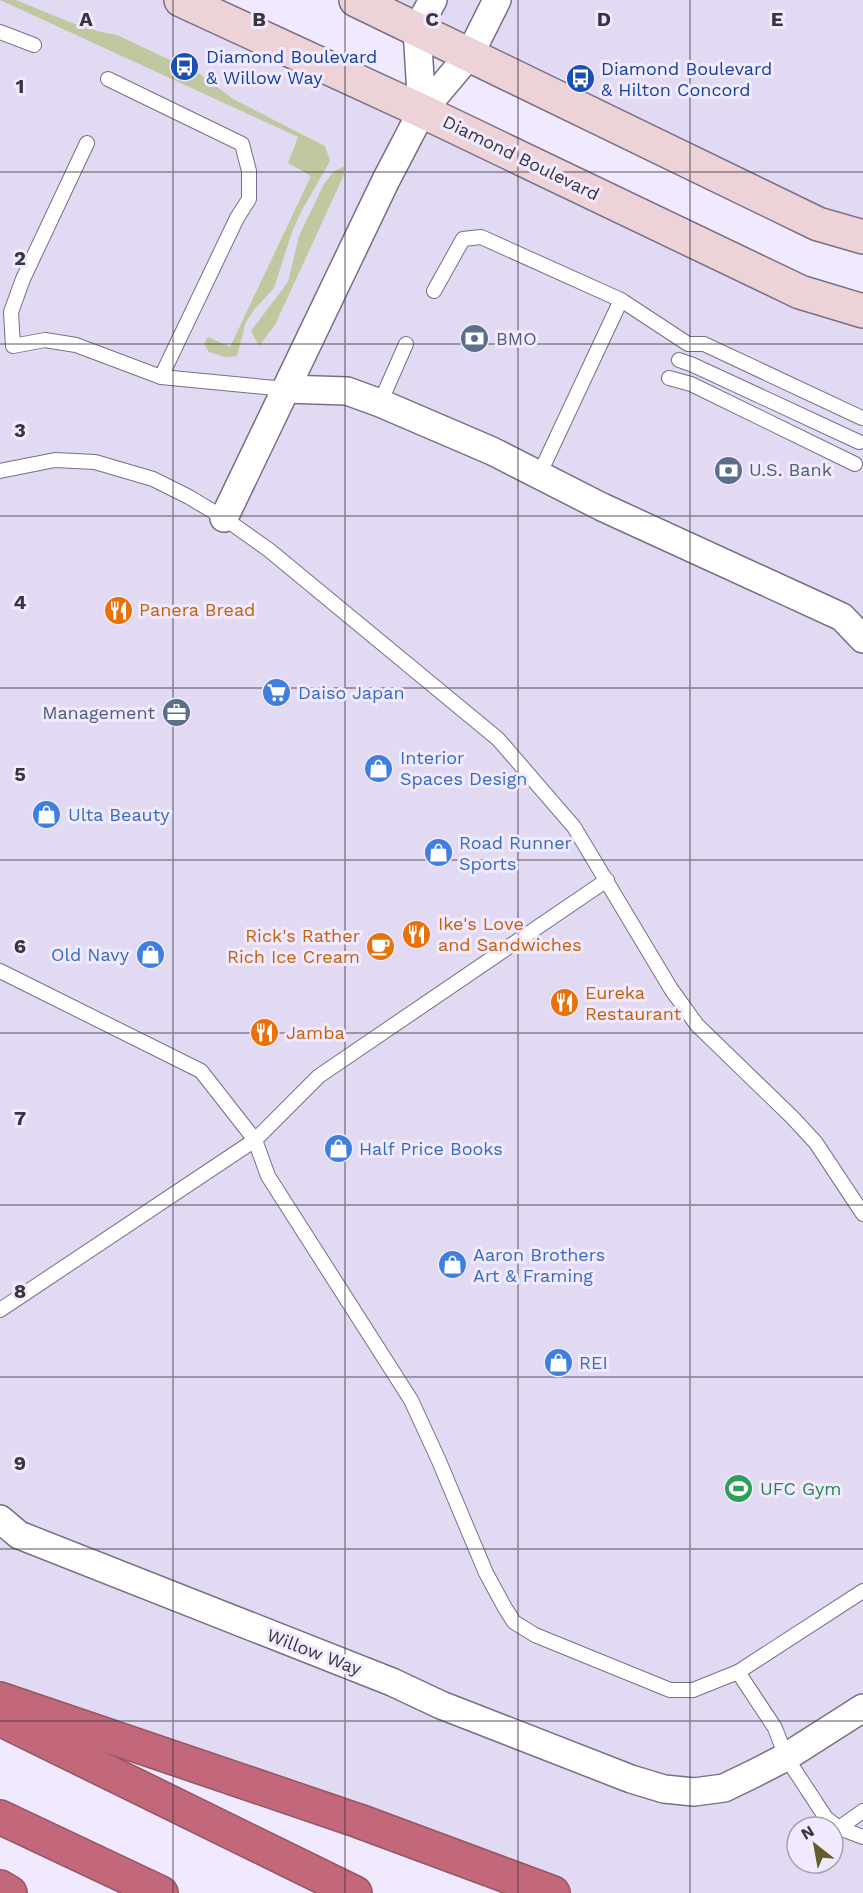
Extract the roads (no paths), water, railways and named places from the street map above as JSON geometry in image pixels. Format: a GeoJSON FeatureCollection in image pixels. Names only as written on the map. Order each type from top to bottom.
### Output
{"type":"FeatureCollection","features":[{"type":"Feature","properties":{"kind":"highway"},"geometry":{"type":"LineString","coordinates":[[0,1699],[359,1821],[553,1893]]}},
{"type":"Feature","properties":{"kind":"highway"},"geometry":{"type":"LineString","coordinates":[[0,1719],[355,1893]]}},
{"type":"Feature","properties":{"kind":"highway"},"geometry":{"type":"LineString","coordinates":[[0,1817],[161,1893]]}},
{"type":"Feature","properties":{"kind":"highway"},"geometry":{"type":"LineString","coordinates":[[0,1887],[10,1893]]}},
{"type":"Feature","properties":{"kind":"main road","name":"Diamond Boulevard"},"geometry":{"type":"LineString","coordinates":[[181,0],[422,111],[800,292],[863,311]]}},
{"type":"Feature","properties":{"kind":"main road"},"geometry":{"type":"LineString","coordinates":[[356,0],[818,224],[863,237]]}},
{"type":"Feature","properties":{"kind":"street"},"geometry":{"type":"LineString","coordinates":[[422,111],[417,29],[433,0]]}},
{"type":"Feature","properties":{"kind":"street"},"geometry":{"type":"LineString","coordinates":[[224,518],[386,180],[422,111],[470,54],[497,0]]}},
{"type":"Feature","properties":{"kind":"street"},"geometry":{"type":"LineString","coordinates":[[286,389],[347,391],[380,403],[492,452],[602,507],[842,616],[863,639]]}},
{"type":"Feature","properties":{"kind":"street","name":"Willow Way"},"geometry":{"type":"LineString","coordinates":[[0,1520],[20,1536],[392,1682],[441,1705],[631,1779],[664,1789],[694,1792],[724,1788],[786,1757],[863,1708]]}},
{"type":"Feature","properties":{"kind":"lane"},"geometry":{"type":"LineString","coordinates":[[0,32],[34,45]]}},
{"type":"Feature","properties":{"kind":"lane"},"geometry":{"type":"LineString","coordinates":[[108,79],[242,144],[249,171],[249,199],[237,218],[161,377]]}},
{"type":"Feature","properties":{"kind":"lane"},"geometry":{"type":"LineString","coordinates":[[87,143],[23,279],[5,309],[13,346],[45,340],[75,345],[161,377],[286,389]]}},
{"type":"Feature","properties":{"kind":"lane"},"geometry":{"type":"LineString","coordinates":[[434,291],[463,239],[481,237],[621,300],[688,344],[704,344],[862,418]]}},
{"type":"Feature","properties":{"kind":"lane"},"geometry":{"type":"LineString","coordinates":[[539,475],[621,300]]}},
{"type":"Feature","properties":{"kind":"lane"},"geometry":{"type":"LineString","coordinates":[[380,403],[406,344]]}},
{"type":"Feature","properties":{"kind":"lane"},"geometry":{"type":"LineString","coordinates":[[679,360],[859,442]]}},
{"type":"Feature","properties":{"kind":"lane"},"geometry":{"type":"LineString","coordinates":[[669,378],[691,384],[855,464]]}},
{"type":"Feature","properties":{"kind":"lane"},"geometry":{"type":"LineString","coordinates":[[0,471],[55,460],[95,462],[153,479],[189,497],[224,518],[269,550],[498,739],[574,827],[671,989],[697,1025],[816,1143],[863,1214]]}},
{"type":"Feature","properties":{"kind":"lane"},"geometry":{"type":"LineString","coordinates":[[0,1310],[255,1140],[319,1076],[607,880]]}},
{"type":"Feature","properties":{"kind":"lane"},"geometry":{"type":"LineString","coordinates":[[0,971],[201,1071],[255,1140],[268,1176],[411,1400],[486,1573],[514,1622],[535,1635],[670,1690],[693,1690],[738,1672],[863,1591]]}},
{"type":"Feature","properties":{"kind":"lane"},"geometry":{"type":"LineString","coordinates":[[738,1672],[775,1728],[786,1757],[824,1815]]}},
{"type":"Feature","properties":{"kind":"lane"},"geometry":{"type":"LineString","coordinates":[[845,1824],[863,1811]]}},
{"type":"Feature","properties":{"kind":"lane"},"geometry":{"type":"LineString","coordinates":[[845,1830],[863,1837]]}},
{"type":"Feature","properties":{"kind":"place","name":"Diamond Boulevard & Willow Way"},"geometry":{"type":"Point","coordinates":[185,67]}},
{"type":"Feature","properties":{"kind":"place","name":"Diamond Boulevard & Hilton Concord"},"geometry":{"type":"Point","coordinates":[580,79]}},
{"type":"Feature","properties":{"kind":"place","name":"BMO"},"geometry":{"type":"Point","coordinates":[475,339]}},
{"type":"Feature","properties":{"kind":"place","name":"U.S. Bank"},"geometry":{"type":"Point","coordinates":[728,470]}},
{"type":"Feature","properties":{"kind":"place","name":"Panera Bread"},"geometry":{"type":"Point","coordinates":[118,610]}},
{"type":"Feature","properties":{"kind":"place","name":"Daiso Japan"},"geometry":{"type":"Point","coordinates":[277,693]}},
{"type":"Feature","properties":{"kind":"place","name":"Management"},"geometry":{"type":"Point","coordinates":[176,713]}},
{"type":"Feature","properties":{"kind":"place","name":"Interior Spaces Design"},"geometry":{"type":"Point","coordinates":[379,768]}},
{"type":"Feature","properties":{"kind":"place","name":"Ulta Beauty"},"geometry":{"type":"Point","coordinates":[47,815]}},
{"type":"Feature","properties":{"kind":"place","name":"Road Runner Sports"},"geometry":{"type":"Point","coordinates":[438,853]}},
{"type":"Feature","properties":{"kind":"place","name":"Ike's Love and Sandwiches"},"geometry":{"type":"Point","coordinates":[417,934]}},
{"type":"Feature","properties":{"kind":"place","name":"Rick's Rather Rich Ice Cream"},"geometry":{"type":"Point","coordinates":[381,946]}},
{"type":"Feature","properties":{"kind":"place","name":"Old Navy"},"geometry":{"type":"Point","coordinates":[150,955]}},
{"type":"Feature","properties":{"kind":"place","name":"Eureka Restaurant"},"geometry":{"type":"Point","coordinates":[564,1003]}},
{"type":"Feature","properties":{"kind":"place","name":"Jamba"},"geometry":{"type":"Point","coordinates":[265,1033]}},
{"type":"Feature","properties":{"kind":"place","name":"Half Price Books"},"geometry":{"type":"Point","coordinates":[338,1149]}},
{"type":"Feature","properties":{"kind":"place","name":"Aaron Brothers Art & Framing"},"geometry":{"type":"Point","coordinates":[452,1265]}},
{"type":"Feature","properties":{"kind":"place","name":"REI"},"geometry":{"type":"Point","coordinates":[558,1363]}},
{"type":"Feature","properties":{"kind":"place","name":"UFC Gym"},"geometry":{"type":"Point","coordinates":[739,1489]}}]}
